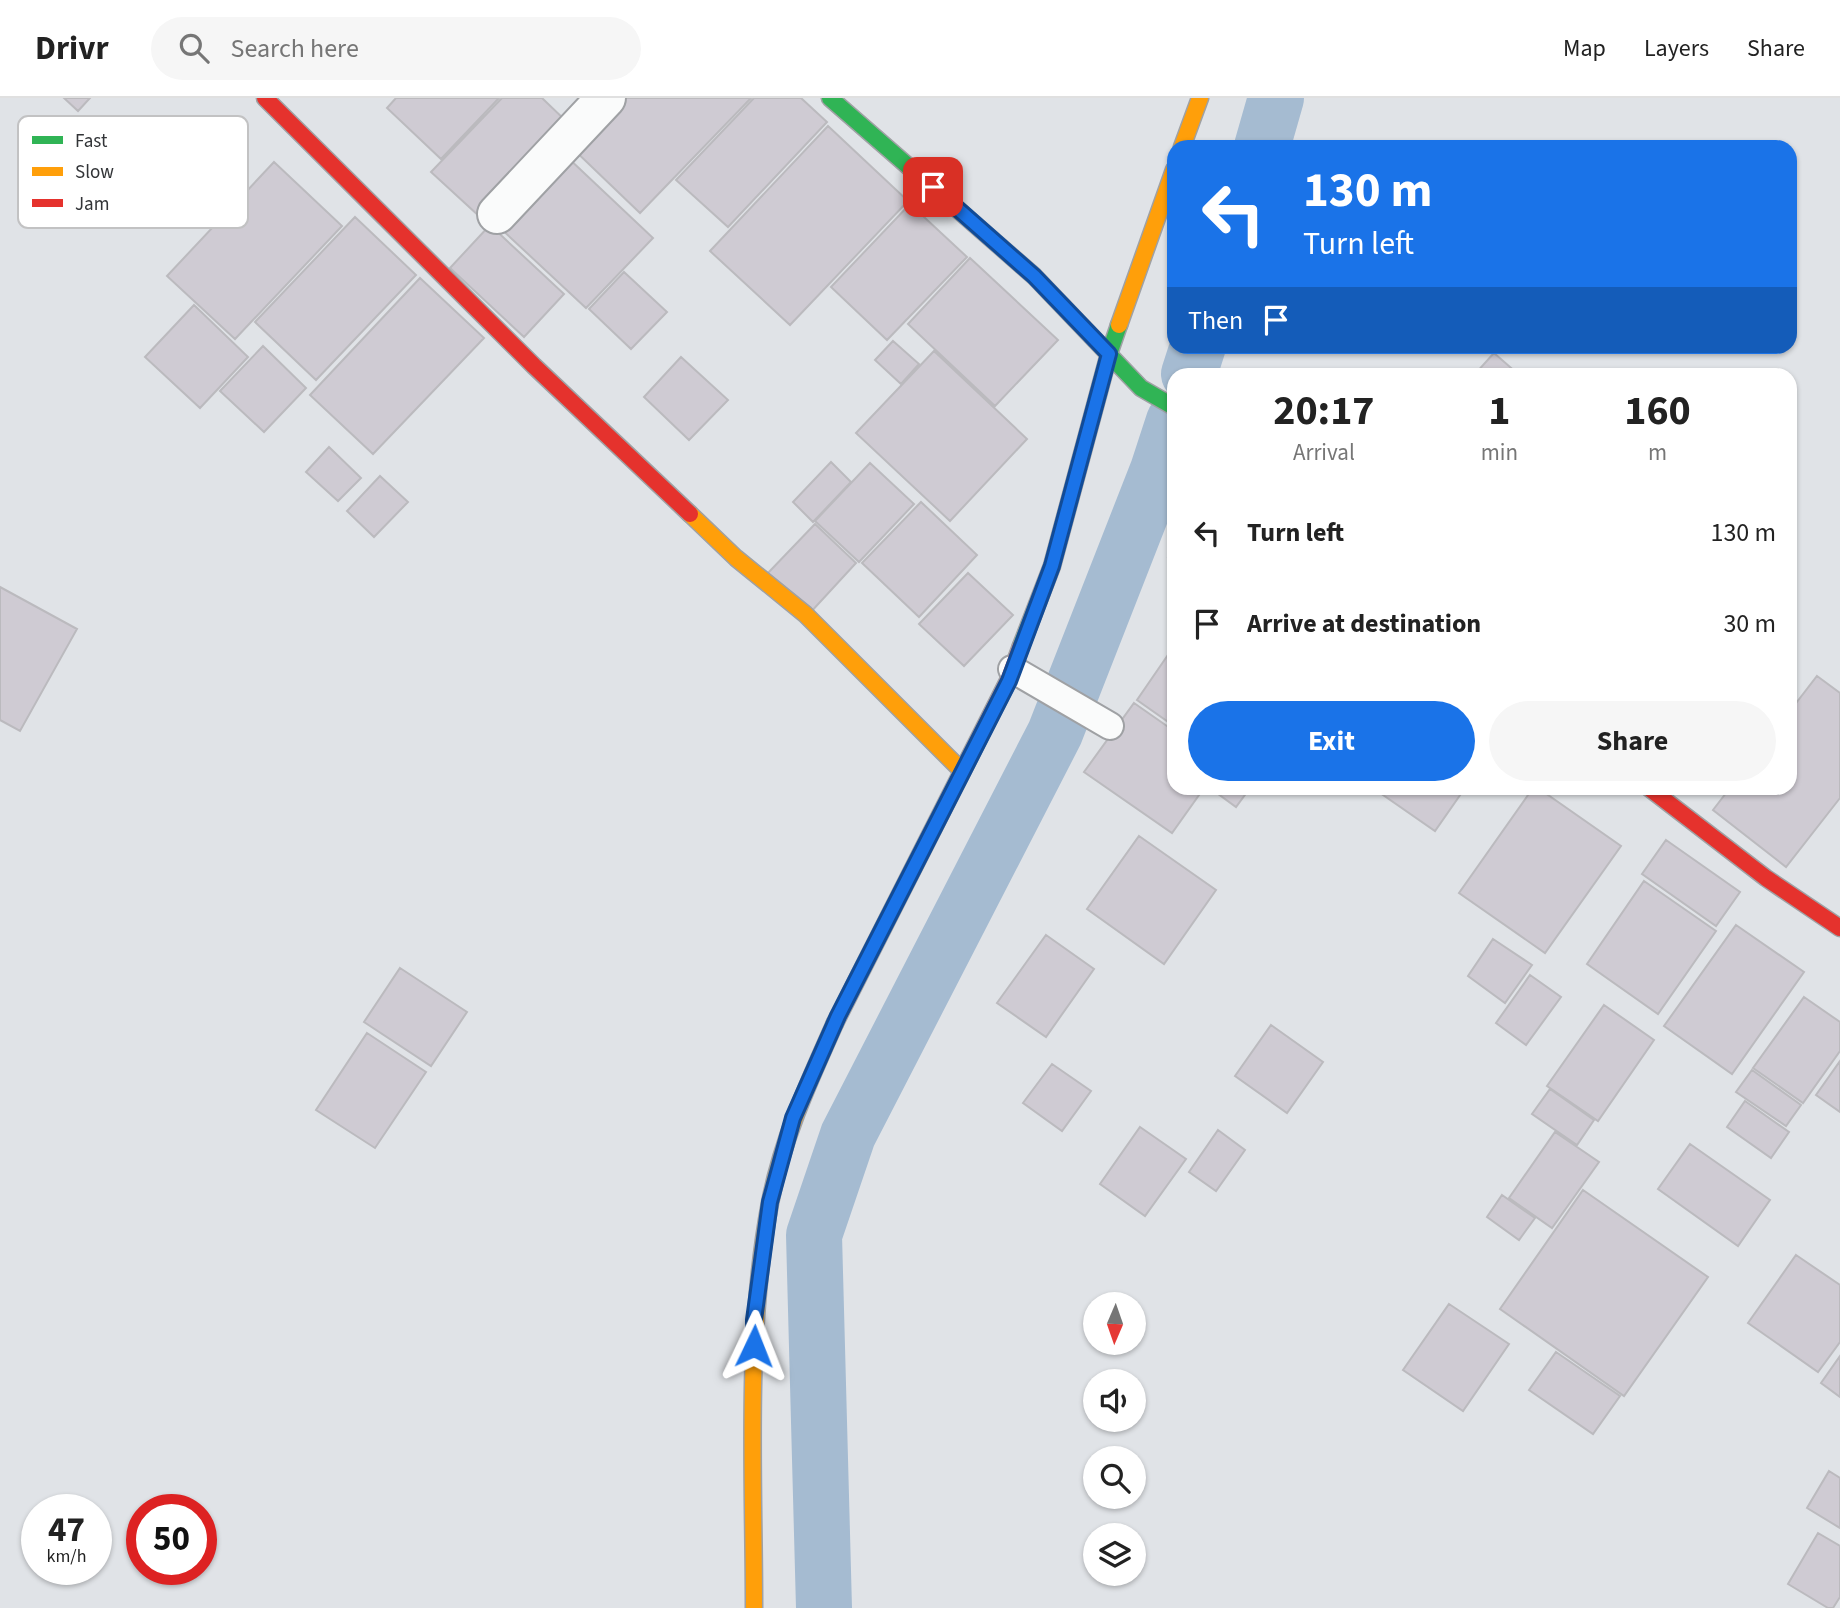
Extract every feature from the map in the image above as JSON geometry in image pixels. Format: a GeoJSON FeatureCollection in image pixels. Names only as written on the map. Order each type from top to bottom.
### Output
{"type":"FeatureCollection","features":[{"type":"Feature","properties":{"kind":"street"},"geometry":{"type":"LineString","coordinates":[[265,98],[534,366],[736,558],[805,614],[962,771]]}},
{"type":"Feature","properties":{"kind":"street"},"geometry":{"type":"LineString","coordinates":[[497,214],[606,98]]}},
{"type":"Feature","properties":{"kind":"street"},"geometry":{"type":"LineString","coordinates":[[830,98],[1034,276],[1141,388],[1167,403]]}},
{"type":"Feature","properties":{"kind":"street"},"geometry":{"type":"LineString","coordinates":[[1185,140],[1200,98]]}},
{"type":"Feature","properties":{"kind":"street"},"geometry":{"type":"LineString","coordinates":[[754,1608],[754,1320],[770,1202],[793,1118],[838,1016],[1012,669],[1052,566],[1109,354],[1167,190]]}},
{"type":"Feature","properties":{"kind":"street"},"geometry":{"type":"LineString","coordinates":[[1658,795],[1766,877],[1840,928]]}},
{"type":"Feature","properties":{"kind":"lane"},"geometry":{"type":"LineString","coordinates":[[1012,669],[1098,718]]}},
{"type":"Feature","properties":{"kind":"building"},"geometry":{"type":"Polygon","coordinates":[[[64,98],[90,98],[78,111],[64,98]]]}},
{"type":"Feature","properties":{"kind":"building"},"geometry":{"type":"Polygon","coordinates":[[[396,98],[499,98],[441,159],[387,108],[396,98]]]}},
{"type":"Feature","properties":{"kind":"building"},"geometry":{"type":"Polygon","coordinates":[[[502,98],[542,98],[567,122],[479,216],[431,172],[502,98]]]}},
{"type":"Feature","properties":{"kind":"building"},"geometry":{"type":"Polygon","coordinates":[[[614,98],[751,98],[640,213],[569,145],[614,98]]]}},
{"type":"Feature","properties":{"kind":"building"},"geometry":{"type":"Polygon","coordinates":[[[754,98],[801,98],[827,122],[728,227],[676,180],[754,98]]]}},
{"type":"Feature","properties":{"kind":"building"},"geometry":{"type":"Polygon","coordinates":[[[828,126],[908,201],[790,325],[710,251],[828,126]]]}},
{"type":"Feature","properties":{"kind":"building"},"geometry":{"type":"Polygon","coordinates":[[[565,155],[653,238],[586,308],[498,226],[565,155]]]}},
{"type":"Feature","properties":{"kind":"building"},"geometry":{"type":"Polygon","coordinates":[[[274,162],[342,226],[235,339],[167,276],[212,228],[248,228],[248,190],[274,162]]]}},
{"type":"Feature","properties":{"kind":"building"},"geometry":{"type":"Polygon","coordinates":[[[910,204],[967,257],[887,340],[831,287],[910,204]]]}},
{"type":"Feature","properties":{"kind":"building"},"geometry":{"type":"Polygon","coordinates":[[[355,217],[416,275],[316,380],[255,322],[355,217]]]}},
{"type":"Feature","properties":{"kind":"building"},"geometry":{"type":"Polygon","coordinates":[[[490,225],[564,294],[524,337],[450,268],[490,225]]]}},
{"type":"Feature","properties":{"kind":"building"},"geometry":{"type":"Polygon","coordinates":[[[970,258],[1058,340],[995,406],[908,324],[970,258]]]}},
{"type":"Feature","properties":{"kind":"building"},"geometry":{"type":"Polygon","coordinates":[[[624,272],[667,312],[631,349],[589,309],[624,272]]]}},
{"type":"Feature","properties":{"kind":"building"},"geometry":{"type":"Polygon","coordinates":[[[420,278],[484,338],[373,454],[310,395],[420,278]]]}},
{"type":"Feature","properties":{"kind":"building"},"geometry":{"type":"Polygon","coordinates":[[[194,305],[248,357],[200,408],[145,357],[194,305]]]}},
{"type":"Feature","properties":{"kind":"building"},"geometry":{"type":"Polygon","coordinates":[[[893,341],[919,364],[901,384],[875,360],[893,341]]]}},
{"type":"Feature","properties":{"kind":"building"},"geometry":{"type":"Polygon","coordinates":[[[263,346],[306,388],[264,432],[220,391],[263,346]]]}},
{"type":"Feature","properties":{"kind":"building"},"geometry":{"type":"Polygon","coordinates":[[[934,351],[1027,439],[950,521],[856,433],[934,351]]]}},
{"type":"Feature","properties":{"kind":"building"},"geometry":{"type":"Polygon","coordinates":[[[1495,354],[1511,368],[1480,368],[1495,354]]]}},
{"type":"Feature","properties":{"kind":"building"},"geometry":{"type":"Polygon","coordinates":[[[681,357],[728,400],[689,440],[644,397],[681,357]]]}},
{"type":"Feature","properties":{"kind":"building"},"geometry":{"type":"Polygon","coordinates":[[[329,447],[361,478],[338,501],[306,472],[329,447]]]}},
{"type":"Feature","properties":{"kind":"building"},"geometry":{"type":"Polygon","coordinates":[[[831,462],[851,482],[813,522],[793,502],[831,462]]]}},
{"type":"Feature","properties":{"kind":"building"},"geometry":{"type":"Polygon","coordinates":[[[870,463],[914,504],[859,562],[815,521],[870,463]]]}},
{"type":"Feature","properties":{"kind":"building"},"geometry":{"type":"Polygon","coordinates":[[[380,476],[408,502],[374,537],[347,511],[380,476]]]}},
{"type":"Feature","properties":{"kind":"building"},"geometry":{"type":"Polygon","coordinates":[[[921,502],[977,555],[919,617],[862,563],[921,502]]]}},
{"type":"Feature","properties":{"kind":"building"},"geometry":{"type":"Polygon","coordinates":[[[815,524],[856,563],[809,614],[767,574],[815,524]]]}},
{"type":"Feature","properties":{"kind":"building"},"geometry":{"type":"Polygon","coordinates":[[[968,573],[1013,615],[964,666],[919,624],[968,573]]]}},
{"type":"Feature","properties":{"kind":"building"},"geometry":{"type":"Polygon","coordinates":[[[0,587],[77,629],[20,731],[0,720],[0,587]]]}},
{"type":"Feature","properties":{"kind":"building"},"geometry":{"type":"Polygon","coordinates":[[[1167,656],[1167,721],[1137,700],[1167,656]]]}},
{"type":"Feature","properties":{"kind":"building"},"geometry":{"type":"Polygon","coordinates":[[[1817,676],[1840,693],[1840,798],[1786,867],[1713,810],[1725,795],[1797,795],[1797,702],[1817,676]]]}},
{"type":"Feature","properties":{"kind":"building"},"geometry":{"type":"Polygon","coordinates":[[[1134,703],[1167,726],[1167,795],[1199,795],[1172,833],[1084,772],[1134,703]]]}},
{"type":"Feature","properties":{"kind":"building"},"geometry":{"type":"Polygon","coordinates":[[[1220,795],[1245,795],[1236,807],[1220,795]]]}},
{"type":"Feature","properties":{"kind":"building"},"geometry":{"type":"Polygon","coordinates":[[[1383,795],[1460,795],[1435,831],[1383,795]]]}},
{"type":"Feature","properties":{"kind":"building"},"geometry":{"type":"Polygon","coordinates":[[[1528,795],[1548,795],[1621,846],[1545,953],[1459,893],[1528,795]]]}},
{"type":"Feature","properties":{"kind":"building"},"geometry":{"type":"Polygon","coordinates":[[[1139,836],[1216,890],[1164,964],[1087,909],[1139,836]]]}},
{"type":"Feature","properties":{"kind":"building"},"geometry":{"type":"Polygon","coordinates":[[[1666,840],[1740,892],[1716,926],[1642,874],[1666,840]]]}},
{"type":"Feature","properties":{"kind":"building"},"geometry":{"type":"Polygon","coordinates":[[[1644,881],[1716,931],[1658,1014],[1587,964],[1644,881]]]}},
{"type":"Feature","properties":{"kind":"building"},"geometry":{"type":"Polygon","coordinates":[[[1736,925],[1804,972],[1732,1074],[1664,1026],[1736,925]]]}},
{"type":"Feature","properties":{"kind":"building"},"geometry":{"type":"Polygon","coordinates":[[[1046,935],[1094,969],[1046,1037],[997,1003],[1046,935]]]}},
{"type":"Feature","properties":{"kind":"building"},"geometry":{"type":"Polygon","coordinates":[[[1493,939],[1532,965],[1505,1003],[1468,976],[1493,939]]]}},
{"type":"Feature","properties":{"kind":"building"},"geometry":{"type":"Polygon","coordinates":[[[400,968],[467,1012],[431,1066],[364,1022],[400,968]]]}},
{"type":"Feature","properties":{"kind":"building"},"geometry":{"type":"Polygon","coordinates":[[[1530,975],[1561,997],[1526,1045],[1496,1023],[1530,975]]]}},
{"type":"Feature","properties":{"kind":"building"},"geometry":{"type":"Polygon","coordinates":[[[1804,997],[1840,1022],[1840,1051],[1803,1103],[1753,1068],[1804,997]]]}},
{"type":"Feature","properties":{"kind":"building"},"geometry":{"type":"Polygon","coordinates":[[[1604,1005],[1654,1040],[1598,1121],[1547,1086],[1604,1005]]]}},
{"type":"Feature","properties":{"kind":"building"},"geometry":{"type":"Polygon","coordinates":[[[1271,1025],[1323,1062],[1287,1113],[1235,1076],[1271,1025]]]}},
{"type":"Feature","properties":{"kind":"building"},"geometry":{"type":"Polygon","coordinates":[[[367,1033],[426,1072],[375,1148],[316,1110],[367,1033]]]}},
{"type":"Feature","properties":{"kind":"building"},"geometry":{"type":"Polygon","coordinates":[[[1840,1061],[1840,1112],[1816,1095],[1840,1061]]]}},
{"type":"Feature","properties":{"kind":"building"},"geometry":{"type":"Polygon","coordinates":[[[1052,1064],[1091,1091],[1062,1131],[1023,1103],[1052,1064]]]}},
{"type":"Feature","properties":{"kind":"building"},"geometry":{"type":"Polygon","coordinates":[[[1752,1070],[1801,1105],[1786,1126],[1736,1092],[1752,1070]]]}},
{"type":"Feature","properties":{"kind":"building"},"geometry":{"type":"Polygon","coordinates":[[[1550,1089],[1594,1120],[1577,1145],[1532,1114],[1550,1089]]]}},
{"type":"Feature","properties":{"kind":"building"},"geometry":{"type":"Polygon","coordinates":[[[1745,1101],[1789,1132],[1771,1158],[1727,1127],[1745,1101]]]}},
{"type":"Feature","properties":{"kind":"building"},"geometry":{"type":"Polygon","coordinates":[[[1140,1127],[1186,1159],[1145,1216],[1100,1184],[1140,1127]]]}},
{"type":"Feature","properties":{"kind":"building"},"geometry":{"type":"Polygon","coordinates":[[[1218,1130],[1245,1150],[1216,1191],[1189,1172],[1218,1130]]]}},
{"type":"Feature","properties":{"kind":"building"},"geometry":{"type":"Polygon","coordinates":[[[1555,1132],[1599,1162],[1552,1228],[1509,1198],[1555,1132]]]}},
{"type":"Feature","properties":{"kind":"building"},"geometry":{"type":"Polygon","coordinates":[[[1690,1144],[1770,1200],[1738,1246],[1658,1189],[1690,1144]]]}},
{"type":"Feature","properties":{"kind":"building"},"geometry":{"type":"Polygon","coordinates":[[[1583,1190],[1708,1277],[1624,1396],[1500,1309],[1583,1190]]]}},
{"type":"Feature","properties":{"kind":"building"},"geometry":{"type":"Polygon","coordinates":[[[1502,1195],[1535,1218],[1519,1240],[1487,1217],[1502,1195]]]}},
{"type":"Feature","properties":{"kind":"building"},"geometry":{"type":"Polygon","coordinates":[[[1796,1255],[1840,1285],[1840,1342],[1818,1372],[1748,1323],[1796,1255]]]}},
{"type":"Feature","properties":{"kind":"building"},"geometry":{"type":"Polygon","coordinates":[[[1449,1304],[1509,1344],[1463,1411],[1403,1370],[1449,1304]]]}},
{"type":"Feature","properties":{"kind":"building"},"geometry":{"type":"Polygon","coordinates":[[[1556,1352],[1620,1396],[1593,1434],[1529,1390],[1556,1352]]]}},
{"type":"Feature","properties":{"kind":"building"},"geometry":{"type":"Polygon","coordinates":[[[1840,1356],[1840,1397],[1821,1383],[1840,1356]]]}},
{"type":"Feature","properties":{"kind":"building"},"geometry":{"type":"Polygon","coordinates":[[[1829,1471],[1840,1478],[1840,1528],[1807,1508],[1829,1471]]]}},
{"type":"Feature","properties":{"kind":"building"},"geometry":{"type":"Polygon","coordinates":[[[1818,1533],[1840,1546],[1840,1597],[1833,1608],[1828,1608],[1788,1584],[1818,1533]]]}},
{"type":"Feature","properties":{"kind":"waterway"},"geometry":{"type":"LineString","coordinates":[[1264,140],[1276,98]]}},
{"type":"Feature","properties":{"kind":"waterway"},"geometry":{"type":"LineString","coordinates":[[1191,368],[1195,354]]}},
{"type":"Feature","properties":{"kind":"waterway"},"geometry":{"type":"LineString","coordinates":[[824,1608],[814,1235],[848,1135],[1055,733],[1167,442]]}},
{"type":"Feature","properties":{"kind":"traffic: fast"},"geometry":{"type":"LineString","coordinates":[[830,98],[1034,276],[1141,388],[1167,403]]}},
{"type":"Feature","properties":{"kind":"traffic: fast"},"geometry":{"type":"LineString","coordinates":[[1021,646],[1052,566],[1119,325]]}},
{"type":"Feature","properties":{"kind":"traffic: slow"},"geometry":{"type":"LineString","coordinates":[[1185,140],[1200,98]]}},
{"type":"Feature","properties":{"kind":"traffic: slow"},"geometry":{"type":"LineString","coordinates":[[1119,325],[1167,190]]}},
{"type":"Feature","properties":{"kind":"traffic: slow"},"geometry":{"type":"LineString","coordinates":[[690,514],[736,558],[805,614],[962,771]]}},
{"type":"Feature","properties":{"kind":"traffic: slow"},"geometry":{"type":"LineString","coordinates":[[754,1608],[754,1354],[762,1253],[770,1203],[782,1156],[806,1089],[835,1023]]}},
{"type":"Feature","properties":{"kind":"traffic: jam"},"geometry":{"type":"LineString","coordinates":[[265,98],[534,366],[690,514]]}},
{"type":"Feature","properties":{"kind":"traffic: jam"},"geometry":{"type":"LineString","coordinates":[[835,1023],[1008,681],[1021,646]]}},
{"type":"Feature","properties":{"kind":"traffic: jam"},"geometry":{"type":"LineString","coordinates":[[1658,795],[1766,878],[1840,928]]}},
{"type":"Feature","properties":{"kind":"route"},"geometry":{"type":"LineString","coordinates":[[754,1346],[754,1320],[770,1202],[793,1118],[838,1016],[1009,681],[1052,566],[1109,354],[1034,276],[933,187]]}}]}
